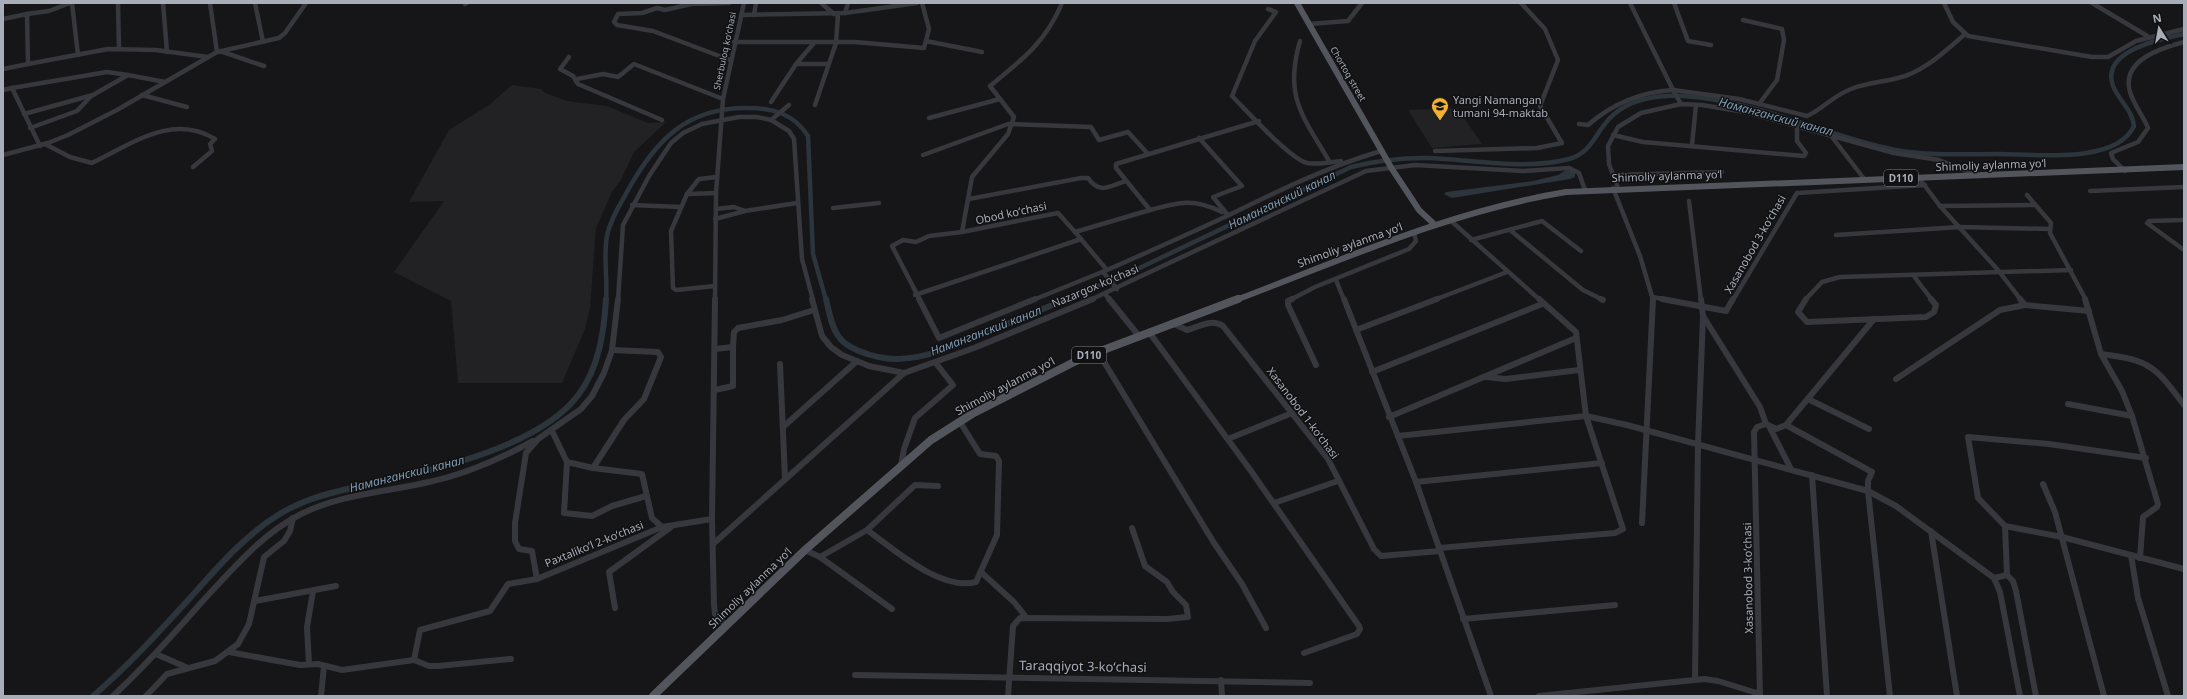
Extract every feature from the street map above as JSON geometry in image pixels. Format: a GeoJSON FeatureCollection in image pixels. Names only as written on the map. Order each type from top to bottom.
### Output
{"type":"FeatureCollection","features":[{"type":"Feature","properties":{"kind":"main road","name":"Chortoq street"},"geometry":{"type":"LineString","coordinates":[[1297,3],[1391,168],[1419,210],[1435,225]]}},
{"type":"Feature","properties":{"kind":"main road","name":"Shimoliy aylanma yoʻl"},"geometry":{"type":"LineString","coordinates":[[653,696],[805,550],[931,440],[960,422],[1066,365],[1172,323],[1435,225],[1480,210],[1513,202],[1585,190],[2125,171],[2184,167]]}},
{"type":"Feature","properties":{"kind":"street"},"geometry":{"type":"LineString","coordinates":[[3,19],[49,10],[72,3],[78,54]]}},
{"type":"Feature","properties":{"kind":"street"},"geometry":{"type":"LineString","coordinates":[[118,3],[119,49]]}},
{"type":"Feature","properties":{"kind":"street"},"geometry":{"type":"LineString","coordinates":[[163,3],[167,52]]}},
{"type":"Feature","properties":{"kind":"street"},"geometry":{"type":"LineString","coordinates":[[210,3],[218,52]]}},
{"type":"Feature","properties":{"kind":"street"},"geometry":{"type":"LineString","coordinates":[[255,3],[263,42]]}},
{"type":"Feature","properties":{"kind":"street"},"geometry":{"type":"LineString","coordinates":[[300,3],[302,9]]}},
{"type":"Feature","properties":{"kind":"street"},"geometry":{"type":"LineString","coordinates":[[3,155],[42,145],[98,120],[218,52],[283,36],[306,3]]}},
{"type":"Feature","properties":{"kind":"street"},"geometry":{"type":"LineString","coordinates":[[729,3],[691,4],[664,10],[658,8],[642,13],[618,14],[614,22],[617,26],[653,31],[730,60]]}},
{"type":"Feature","properties":{"kind":"street","name":"Sherbuloq koʻchasi"},"geometry":{"type":"LineString","coordinates":[[727,626],[715,614],[712,519],[715,390],[715,219],[722,101],[734,42],[744,3]]}},
{"type":"Feature","properties":{"kind":"street"},"geometry":{"type":"LineString","coordinates":[[754,15],[756,3]]}},
{"type":"Feature","properties":{"kind":"street"},"geometry":{"type":"LineString","coordinates":[[821,3],[836,14]]}},
{"type":"Feature","properties":{"kind":"street"},"geometry":{"type":"LineString","coordinates":[[845,14],[848,3]]}},
{"type":"Feature","properties":{"kind":"street"},"geometry":{"type":"LineString","coordinates":[[741,15],[845,14],[918,3]]}},
{"type":"Feature","properties":{"kind":"street"},"geometry":{"type":"LineString","coordinates":[[734,42],[872,43],[924,48],[929,27],[922,3]]}},
{"type":"Feature","properties":{"kind":"street"},"geometry":{"type":"LineString","coordinates":[[1014,124],[1014,116],[991,88],[992,83],[1030,54],[1054,20],[1062,3]]}},
{"type":"Feature","properties":{"kind":"street"},"geometry":{"type":"LineString","coordinates":[[1309,24],[1348,21],[1362,3]]}},
{"type":"Feature","properties":{"kind":"street"},"geometry":{"type":"LineString","coordinates":[[1435,151],[1537,148],[1562,143],[1540,106],[1551,74],[1558,60],[1546,29],[1521,3]]}},
{"type":"Feature","properties":{"kind":"street"},"geometry":{"type":"LineString","coordinates":[[1630,3],[1681,104]]}},
{"type":"Feature","properties":{"kind":"street"},"geometry":{"type":"LineString","coordinates":[[1674,3],[1688,41],[1711,45]]}},
{"type":"Feature","properties":{"kind":"street"},"geometry":{"type":"LineString","coordinates":[[1944,3],[1946,13],[1964,34],[1974,38],[2104,58],[2136,41],[2184,30]]}},
{"type":"Feature","properties":{"kind":"street"},"geometry":{"type":"LineString","coordinates":[[2092,3],[2149,37]]}},
{"type":"Feature","properties":{"kind":"street"},"geometry":{"type":"LineString","coordinates":[[1268,9],[1276,12],[1255,41],[1232,93],[1233,97],[1282,145],[1302,161],[1308,162],[1328,160],[1343,162]]}},
{"type":"Feature","properties":{"kind":"street"},"geometry":{"type":"LineString","coordinates":[[27,14],[28,64]]}},
{"type":"Feature","properties":{"kind":"street"},"geometry":{"type":"LineString","coordinates":[[816,105],[836,43],[836,14]]}},
{"type":"Feature","properties":{"kind":"street"},"geometry":{"type":"LineString","coordinates":[[1742,20],[1771,25],[1782,29],[1784,40],[1777,80],[1759,104]]}},
{"type":"Feature","properties":{"kind":"street"},"geometry":{"type":"LineString","coordinates":[[1579,124],[1588,125],[1604,111],[1644,94],[1674,91],[1759,104],[1800,115],[1812,115],[1852,88],[1900,78],[1918,70],[1938,57],[1964,34]]}},
{"type":"Feature","properties":{"kind":"street"},"geometry":{"type":"LineString","coordinates":[[926,41],[982,52]]}},
{"type":"Feature","properties":{"kind":"street"},"geometry":{"type":"LineString","coordinates":[[1300,41],[1292,73],[1294,97],[1328,160]]}},
{"type":"Feature","properties":{"kind":"street"},"geometry":{"type":"LineString","coordinates":[[2125,171],[2113,159],[2112,153],[2139,142],[2146,136],[2148,128],[2130,92],[2128,78],[2137,62],[2143,57],[2160,48],[2184,42]]}},
{"type":"Feature","properties":{"kind":"street"},"geometry":{"type":"LineString","coordinates":[[771,102],[796,64],[814,43]]}},
{"type":"Feature","properties":{"kind":"street"},"geometry":{"type":"LineString","coordinates":[[3,69],[108,49],[167,52],[208,57]]}},
{"type":"Feature","properties":{"kind":"street"},"geometry":{"type":"LineString","coordinates":[[218,52],[264,66]]}},
{"type":"Feature","properties":{"kind":"street"},"geometry":{"type":"LineString","coordinates":[[569,57],[560,69],[577,79],[578,84],[662,120]]}},
{"type":"Feature","properties":{"kind":"street"},"geometry":{"type":"LineString","coordinates":[[577,79],[603,74],[618,76],[634,64],[722,101]]}},
{"type":"Feature","properties":{"kind":"street"},"geometry":{"type":"LineString","coordinates":[[796,64],[828,64]]}},
{"type":"Feature","properties":{"kind":"street"},"geometry":{"type":"LineString","coordinates":[[3,90],[107,72],[166,82]]}},
{"type":"Feature","properties":{"kind":"street"},"geometry":{"type":"LineString","coordinates":[[30,128],[78,111],[93,95],[128,75]]}},
{"type":"Feature","properties":{"kind":"street"},"geometry":{"type":"LineString","coordinates":[[12,88],[30,128],[42,145],[70,157],[92,163],[161,130],[168,128],[184,128],[215,139],[210,144],[212,151],[193,167]]}},
{"type":"Feature","properties":{"kind":"street"},"geometry":{"type":"LineString","coordinates":[[24,114],[70,100],[93,95]]}},
{"type":"Feature","properties":{"kind":"street"},"geometry":{"type":"LineString","coordinates":[[142,95],[187,107]]}},
{"type":"Feature","properties":{"kind":"street"},"geometry":{"type":"LineString","coordinates":[[929,118],[1000,99]]}},
{"type":"Feature","properties":{"kind":"street"},"geometry":{"type":"LineString","coordinates":[[1642,523],[1653,297],[1609,164],[1608,146],[1618,127],[1641,113],[1671,105],[1696,105],[1745,112],[1894,153],[1939,160],[1978,176]]}},
{"type":"Feature","properties":{"kind":"street"},"geometry":{"type":"LineString","coordinates":[[1692,145],[1696,105]]}},
{"type":"Feature","properties":{"kind":"street"},"geometry":{"type":"LineString","coordinates":[[772,119],[788,106]]}},
{"type":"Feature","properties":{"kind":"street"},"geometry":{"type":"LineString","coordinates":[[721,120],[749,117],[772,119],[789,132],[794,139],[797,203],[802,259],[814,310],[822,336],[831,347],[842,355],[869,366],[904,373]]}},
{"type":"Feature","properties":{"kind":"street","name":"Paxtalikoʻl 2-koʻchasi"},"geometry":{"type":"LineString","coordinates":[[567,462],[593,468],[642,474],[652,518],[662,527],[537,579],[532,551],[519,549],[516,546],[515,523],[524,457],[527,451],[538,439],[552,431],[581,409],[592,396],[604,373],[612,350],[618,304],[623,225],[632,205],[671,143],[683,133],[702,124],[721,120]]}},
{"type":"Feature","properties":{"kind":"street"},"geometry":{"type":"LineString","coordinates":[[1150,210],[1116,168],[1116,164],[1259,121]]}},
{"type":"Feature","properties":{"kind":"street"},"geometry":{"type":"LineString","coordinates":[[924,155],[1000,126],[1014,124],[1055,128],[1091,127],[1099,140],[1128,132],[1148,154]]}},
{"type":"Feature","properties":{"kind":"street","name":"Obod koʻchasi"},"geometry":{"type":"LineString","coordinates":[[1014,124],[1008,137],[976,169],[972,177],[970,199],[962,232],[1058,213],[1075,232]]}},
{"type":"Feature","properties":{"kind":"street"},"geometry":{"type":"LineString","coordinates":[[1613,135],[1643,142],[1692,145],[1804,156],[1806,153],[1797,141],[1798,127]]}},
{"type":"Feature","properties":{"kind":"street"},"geometry":{"type":"LineString","coordinates":[[1832,137],[1865,180]]}},
{"type":"Feature","properties":{"kind":"street"},"geometry":{"type":"LineString","coordinates":[[1199,138],[1242,186],[1213,197],[1228,215]]}},
{"type":"Feature","properties":{"kind":"street"},"geometry":{"type":"LineString","coordinates":[[962,232],[929,236],[916,242],[903,240],[894,244],[893,249],[937,337],[940,338],[1105,271],[1228,215],[1284,187],[1343,162],[1382,153]]}},
{"type":"Feature","properties":{"kind":"street","name":"Nazargox koʻchasi"},"geometry":{"type":"LineString","coordinates":[[904,373],[1105,294],[1358,173],[1375,169],[1434,165],[1523,171],[1569,168],[1575,169],[1580,174],[1585,190]]}},
{"type":"Feature","properties":{"kind":"street"},"geometry":{"type":"LineString","coordinates":[[1613,175],[1722,172]]}},
{"type":"Feature","properties":{"kind":"street"},"geometry":{"type":"LineString","coordinates":[[715,286],[676,290],[673,288],[671,236],[687,194],[698,179],[717,178]]}},
{"type":"Feature","properties":{"kind":"street"},"geometry":{"type":"LineString","coordinates":[[970,199],[1081,178],[1088,178],[1094,186],[1099,189],[1126,181]]}},
{"type":"Feature","properties":{"kind":"street"},"geometry":{"type":"LineString","coordinates":[[1919,178],[1940,206],[1998,270],[2025,304]]}},
{"type":"Feature","properties":{"kind":"street","name":"Xasanobod 3-koʻchasi"},"geometry":{"type":"LineString","coordinates":[[1703,308],[1723,312],[1728,310],[1798,193],[1925,185]]}},
{"type":"Feature","properties":{"kind":"street"},"geometry":{"type":"LineString","coordinates":[[2090,191],[2184,187]]}},
{"type":"Feature","properties":{"kind":"street"},"geometry":{"type":"LineString","coordinates":[[687,194],[716,193]]}},
{"type":"Feature","properties":{"kind":"street"},"geometry":{"type":"LineString","coordinates":[[2027,195],[2051,223],[2052,226],[2050,229],[2054,241],[2086,300],[2101,354],[2122,391],[2146,458],[2158,504],[2157,508],[2143,517],[2140,558]]}},
{"type":"Feature","properties":{"kind":"street"},"geometry":{"type":"LineString","coordinates":[[1116,289],[1105,271],[1075,232],[1150,210],[1185,202],[1198,201],[1209,204],[1228,215]]}},
{"type":"Feature","properties":{"kind":"street"},"geometry":{"type":"LineString","coordinates":[[1689,202],[1697,276],[1703,308],[1698,444],[1695,679]]}},
{"type":"Feature","properties":{"kind":"street"},"geometry":{"type":"LineString","coordinates":[[715,219],[745,211],[797,203]]}},
{"type":"Feature","properties":{"kind":"street"},"geometry":{"type":"LineString","coordinates":[[833,208],[879,203]]}},
{"type":"Feature","properties":{"kind":"street"},"geometry":{"type":"LineString","coordinates":[[632,205],[681,208]]}},
{"type":"Feature","properties":{"kind":"street"},"geometry":{"type":"LineString","coordinates":[[1940,206],[2036,205]]}},
{"type":"Feature","properties":{"kind":"street"},"geometry":{"type":"LineString","coordinates":[[716,209],[734,207],[745,211]]}},
{"type":"Feature","properties":{"kind":"street"},"geometry":{"type":"LineString","coordinates":[[1440,549],[1621,532],[1624,529],[1586,416],[1576,338],[1573,329],[1542,304],[1450,220]]}},
{"type":"Feature","properties":{"kind":"street"},"geometry":{"type":"LineString","coordinates":[[2184,220],[2149,221],[2147,223],[2184,250]]}},
{"type":"Feature","properties":{"kind":"street"},"geometry":{"type":"LineString","coordinates":[[1471,240],[1542,221],[1581,251]]}},
{"type":"Feature","properties":{"kind":"street"},"geometry":{"type":"LineString","coordinates":[[1836,235],[1960,228],[2050,229]]}},
{"type":"Feature","properties":{"kind":"street"},"geometry":{"type":"LineString","coordinates":[[1510,230],[1583,290],[1602,300]]}},
{"type":"Feature","properties":{"kind":"street"},"geometry":{"type":"LineString","coordinates":[[1316,365],[1288,305],[1288,301],[1315,287],[1336,280],[1409,249],[1416,241],[1414,233]]}},
{"type":"Feature","properties":{"kind":"street"},"geometry":{"type":"LineString","coordinates":[[916,295],[1080,239]]}},
{"type":"Feature","properties":{"kind":"street"},"geometry":{"type":"LineString","coordinates":[[1913,275],[1936,305],[1934,312],[1926,317],[1807,322],[1798,312],[1818,285],[1825,280],[1998,270],[2071,270]]}},
{"type":"Feature","properties":{"kind":"street"},"geometry":{"type":"LineString","coordinates":[[1356,330],[1507,272]]}},
{"type":"Feature","properties":{"kind":"street"},"geometry":{"type":"LineString","coordinates":[[1336,280],[1416,482],[1463,619],[1492,696]]}},
{"type":"Feature","properties":{"kind":"street"},"geometry":{"type":"LineString","coordinates":[[1105,294],[1139,336]]}},
{"type":"Feature","properties":{"kind":"street"},"geometry":{"type":"LineString","coordinates":[[1653,297],[1703,308]]}},
{"type":"Feature","properties":{"kind":"street"},"geometry":{"type":"LineString","coordinates":[[1372,372],[1542,304]]}},
{"type":"Feature","properties":{"kind":"street"},"geometry":{"type":"LineString","coordinates":[[1896,379],[2000,310],[2025,304],[2059,306],[2089,311]]}},
{"type":"Feature","properties":{"kind":"street"},"geometry":{"type":"LineString","coordinates":[[715,390],[733,386],[732,347],[734,332],[738,328],[782,320],[814,310]]}},
{"type":"Feature","properties":{"kind":"street"},"geometry":{"type":"LineString","coordinates":[[1703,316],[1760,407],[1768,426],[1791,469]]}},
{"type":"Feature","properties":{"kind":"street"},"geometry":{"type":"LineString","coordinates":[[1768,426],[1779,429],[1786,425],[1874,319]]}},
{"type":"Feature","properties":{"kind":"street","name":"Xasanobod 1-koʻchasi"},"geometry":{"type":"LineString","coordinates":[[1172,323],[1187,330],[1213,322],[1220,323],[1328,459],[1374,549],[1379,554],[1386,556],[1440,549]]}},
{"type":"Feature","properties":{"kind":"street"},"geometry":{"type":"LineString","coordinates":[[1149,332],[1274,503],[1360,629],[1357,634],[1304,653]]}},
{"type":"Feature","properties":{"kind":"street"},"geometry":{"type":"LineString","coordinates":[[1389,416],[1486,377],[1576,338]]}},
{"type":"Feature","properties":{"kind":"street"},"geometry":{"type":"LineString","coordinates":[[715,349],[732,347]]}},
{"type":"Feature","properties":{"kind":"street"},"geometry":{"type":"LineString","coordinates":[[593,468],[624,420],[644,399],[661,357],[658,352],[612,350]]}},
{"type":"Feature","properties":{"kind":"street"},"geometry":{"type":"LineString","coordinates":[[1098,352],[1214,543],[1242,584],[1266,628]]}},
{"type":"Feature","properties":{"kind":"street"},"geometry":{"type":"LineString","coordinates":[[2101,354],[2125,358],[2150,365],[2157,371],[2184,405]]}},
{"type":"Feature","properties":{"kind":"street"},"geometry":{"type":"LineString","coordinates":[[783,427],[857,361]]}},
{"type":"Feature","properties":{"kind":"street"},"geometry":{"type":"LineString","coordinates":[[901,465],[915,418],[952,387],[952,383],[935,362]]}},
{"type":"Feature","properties":{"kind":"street"},"geometry":{"type":"LineString","coordinates":[[780,364],[781,415],[783,427],[785,478]]}},
{"type":"Feature","properties":{"kind":"street"},"geometry":{"type":"LineString","coordinates":[[1486,377],[1506,379],[1579,370]]}},
{"type":"Feature","properties":{"kind":"street"},"geometry":{"type":"LineString","coordinates":[[713,544],[904,373]]}},
{"type":"Feature","properties":{"kind":"street"},"geometry":{"type":"LineString","coordinates":[[1808,399],[1869,429]]}},
{"type":"Feature","properties":{"kind":"street"},"geometry":{"type":"LineString","coordinates":[[2068,404],[2132,416]]}},
{"type":"Feature","properties":{"kind":"street"},"geometry":{"type":"LineString","coordinates":[[1228,439],[1292,413]]}},
{"type":"Feature","properties":{"kind":"street"},"geometry":{"type":"LineString","coordinates":[[1398,436],[1586,416],[1756,459],[1868,491],[1896,506],[1931,530],[1994,578],[2000,592],[2020,696]]}},
{"type":"Feature","properties":{"kind":"street"},"geometry":{"type":"LineString","coordinates":[[867,530],[938,578],[965,586],[976,582],[982,573],[995,542],[998,528],[998,460],[992,455],[980,454],[968,432],[960,422]]}},
{"type":"Feature","properties":{"kind":"street"},"geometry":{"type":"LineString","coordinates":[[1786,425],[1871,470],[1868,491],[1890,696]]}},
{"type":"Feature","properties":{"kind":"street","name":"Xasanobod 3-koʻchasi"},"geometry":{"type":"LineString","coordinates":[[1760,695],[1755,429],[1768,426]]}},
{"type":"Feature","properties":{"kind":"street"},"geometry":{"type":"LineString","coordinates":[[552,431],[567,462],[564,513],[592,516],[612,506],[646,496]]}},
{"type":"Feature","properties":{"kind":"street"},"geometry":{"type":"LineString","coordinates":[[2146,458],[2048,444],[1968,437],[1978,498],[2005,526],[2062,537],[2184,568]]}},
{"type":"Feature","properties":{"kind":"street"},"geometry":{"type":"LineString","coordinates":[[113,696],[156,654],[237,565],[260,543],[293,518],[311,509],[336,501],[454,475],[502,457],[538,439]]}},
{"type":"Feature","properties":{"kind":"street"},"geometry":{"type":"LineString","coordinates":[[1416,482],[1602,463]]}},
{"type":"Feature","properties":{"kind":"street"},"geometry":{"type":"LineString","coordinates":[[1812,475],[1827,696]]}},
{"type":"Feature","properties":{"kind":"street"},"geometry":{"type":"LineString","coordinates":[[1274,503],[1338,481]]}},
{"type":"Feature","properties":{"kind":"street"},"geometry":{"type":"LineString","coordinates":[[820,557],[867,530],[914,485],[919,484],[927,487],[938,486]]}},
{"type":"Feature","properties":{"kind":"street"},"geometry":{"type":"LineString","coordinates":[[2043,484],[2055,512],[2104,696]]}},
{"type":"Feature","properties":{"kind":"street"},"geometry":{"type":"LineString","coordinates":[[146,696],[167,674],[216,661],[229,652],[244,634],[249,624],[255,601],[264,557],[283,544],[292,527],[293,518]]}},
{"type":"Feature","properties":{"kind":"street"},"geometry":{"type":"LineString","coordinates":[[662,527],[712,519]]}},
{"type":"Feature","properties":{"kind":"street"},"geometry":{"type":"LineString","coordinates":[[615,608],[609,572],[673,526]]}},
{"type":"Feature","properties":{"kind":"street"},"geometry":{"type":"LineString","coordinates":[[2005,526],[2007,575]]}},
{"type":"Feature","properties":{"kind":"street"},"geometry":{"type":"LineString","coordinates":[[1008,696],[1013,626],[1020,618],[1167,619],[1188,617],[1186,605],[1173,592],[1167,582],[1145,566],[1132,528]]}},
{"type":"Feature","properties":{"kind":"street"},"geometry":{"type":"LineString","coordinates":[[1931,530],[1957,696]]}},
{"type":"Feature","properties":{"kind":"street"},"geometry":{"type":"LineString","coordinates":[[805,550],[820,557],[892,609]]}},
{"type":"Feature","properties":{"kind":"street"},"geometry":{"type":"LineString","coordinates":[[2131,555],[2138,598],[2168,696]]}},
{"type":"Feature","properties":{"kind":"street"},"geometry":{"type":"LineString","coordinates":[[982,573],[1014,602],[1026,618]]}},
{"type":"Feature","properties":{"kind":"street"},"geometry":{"type":"LineString","coordinates":[[1994,578],[2007,575],[2012,578],[2016,591],[2036,696]]}},
{"type":"Feature","properties":{"kind":"street"},"geometry":{"type":"LineString","coordinates":[[414,660],[420,631],[422,629],[485,613],[493,608],[508,584],[537,579]]}},
{"type":"Feature","properties":{"kind":"street"},"geometry":{"type":"LineString","coordinates":[[255,601],[336,586]]}},
{"type":"Feature","properties":{"kind":"street"},"geometry":{"type":"LineString","coordinates":[[309,664],[306,642],[306,619],[310,591]]}},
{"type":"Feature","properties":{"kind":"street"},"geometry":{"type":"LineString","coordinates":[[1463,619],[1615,605]]}},
{"type":"Feature","properties":{"kind":"street"},"geometry":{"type":"LineString","coordinates":[[229,652],[300,666],[309,664],[342,670],[414,660],[418,660],[429,666],[511,660]]}},
{"type":"Feature","properties":{"kind":"street"},"geometry":{"type":"LineString","coordinates":[[156,654],[190,669]]}},
{"type":"Feature","properties":{"kind":"street"},"geometry":{"type":"LineString","coordinates":[[321,696],[324,666]]}},
{"type":"Feature","properties":{"kind":"street","name":"Taraqqiyot 3-koʻchasi"},"geometry":{"type":"LineString","coordinates":[[855,676],[1009,676],[1310,683]]}},
{"type":"Feature","properties":{"kind":"street"},"geometry":{"type":"LineString","coordinates":[[1539,696],[1695,679],[1713,680],[1760,695]]}},
{"type":"Feature","properties":{"kind":"street"},"geometry":{"type":"LineString","coordinates":[[1221,680],[1222,696]]}},
{"type":"Feature","properties":{"kind":"shaded area"},"geometry":{"type":"Polygon","coordinates":[[[512,85],[541,89],[545,93],[567,101],[607,106],[648,123],[666,122],[634,152],[621,180],[612,192],[596,228],[590,308],[585,329],[562,383],[458,383],[451,301],[394,272],[444,201],[409,202],[449,130],[489,105],[512,85]]]}},
{"type":"Feature","properties":{"kind":"shaded area","name":"Yangi Namangan tumani 94-maktab"},"geometry":{"type":"Polygon","coordinates":[[[1457,108],[1482,144],[1432,148],[1408,110],[1457,108]]]}},
{"type":"Feature","properties":{"kind":"shaded area"},"geometry":{"type":"Polygon","coordinates":[[[1566,170],[1575,172],[1575,177],[1452,198],[1444,194],[1446,192],[1533,181],[1558,175],[1566,170]]]}},
{"type":"Feature","properties":{"kind":"waterway","name":"Наманганский канал"},"geometry":{"type":"LineString","coordinates":[[1064,300],[1125,275],[1351,167],[1397,159],[1416,158],[1515,164],[1533,164],[1569,159],[1588,148],[1609,119],[1621,109],[1635,102],[1651,98],[1684,96],[1731,103],[1772,113],[1854,140],[1908,152],[1946,154],[2052,155],[2072,155],[2092,152],[2110,147],[2124,138],[2134,126],[2131,115],[2113,86],[2111,74],[2116,63],[2124,55],[2135,48],[2148,43],[2184,34]]}},
{"type":"Feature","properties":{"kind":"waterway","name":"Наманганский канал"},"geometry":{"type":"LineString","coordinates":[[606,299],[605,252],[608,230],[628,190],[650,156],[662,142],[691,120],[707,113],[726,109],[757,108],[774,111],[789,117],[796,122],[808,136],[813,254],[826,300]]}},
{"type":"Feature","properties":{"kind":"waterway","name":"Наманганский канал"},"geometry":{"type":"LineString","coordinates":[[93,696],[119,673],[231,553],[266,523],[278,515],[290,508],[328,494],[431,470],[488,452],[515,441],[541,427],[562,412],[586,384],[596,361],[604,324],[606,299]]}},
{"type":"Feature","properties":{"kind":"waterway","name":"Наманганский канал"},"geometry":{"type":"LineString","coordinates":[[826,299],[834,329],[845,343],[856,350],[870,355],[890,359],[910,358],[941,351],[1067,299]]}},
{"type":"Feature","properties":{"kind":"place","name":"Yangi Namangan tumani 94-maktab"},"geometry":{"type":"Point","coordinates":[1440,121]}}]}
